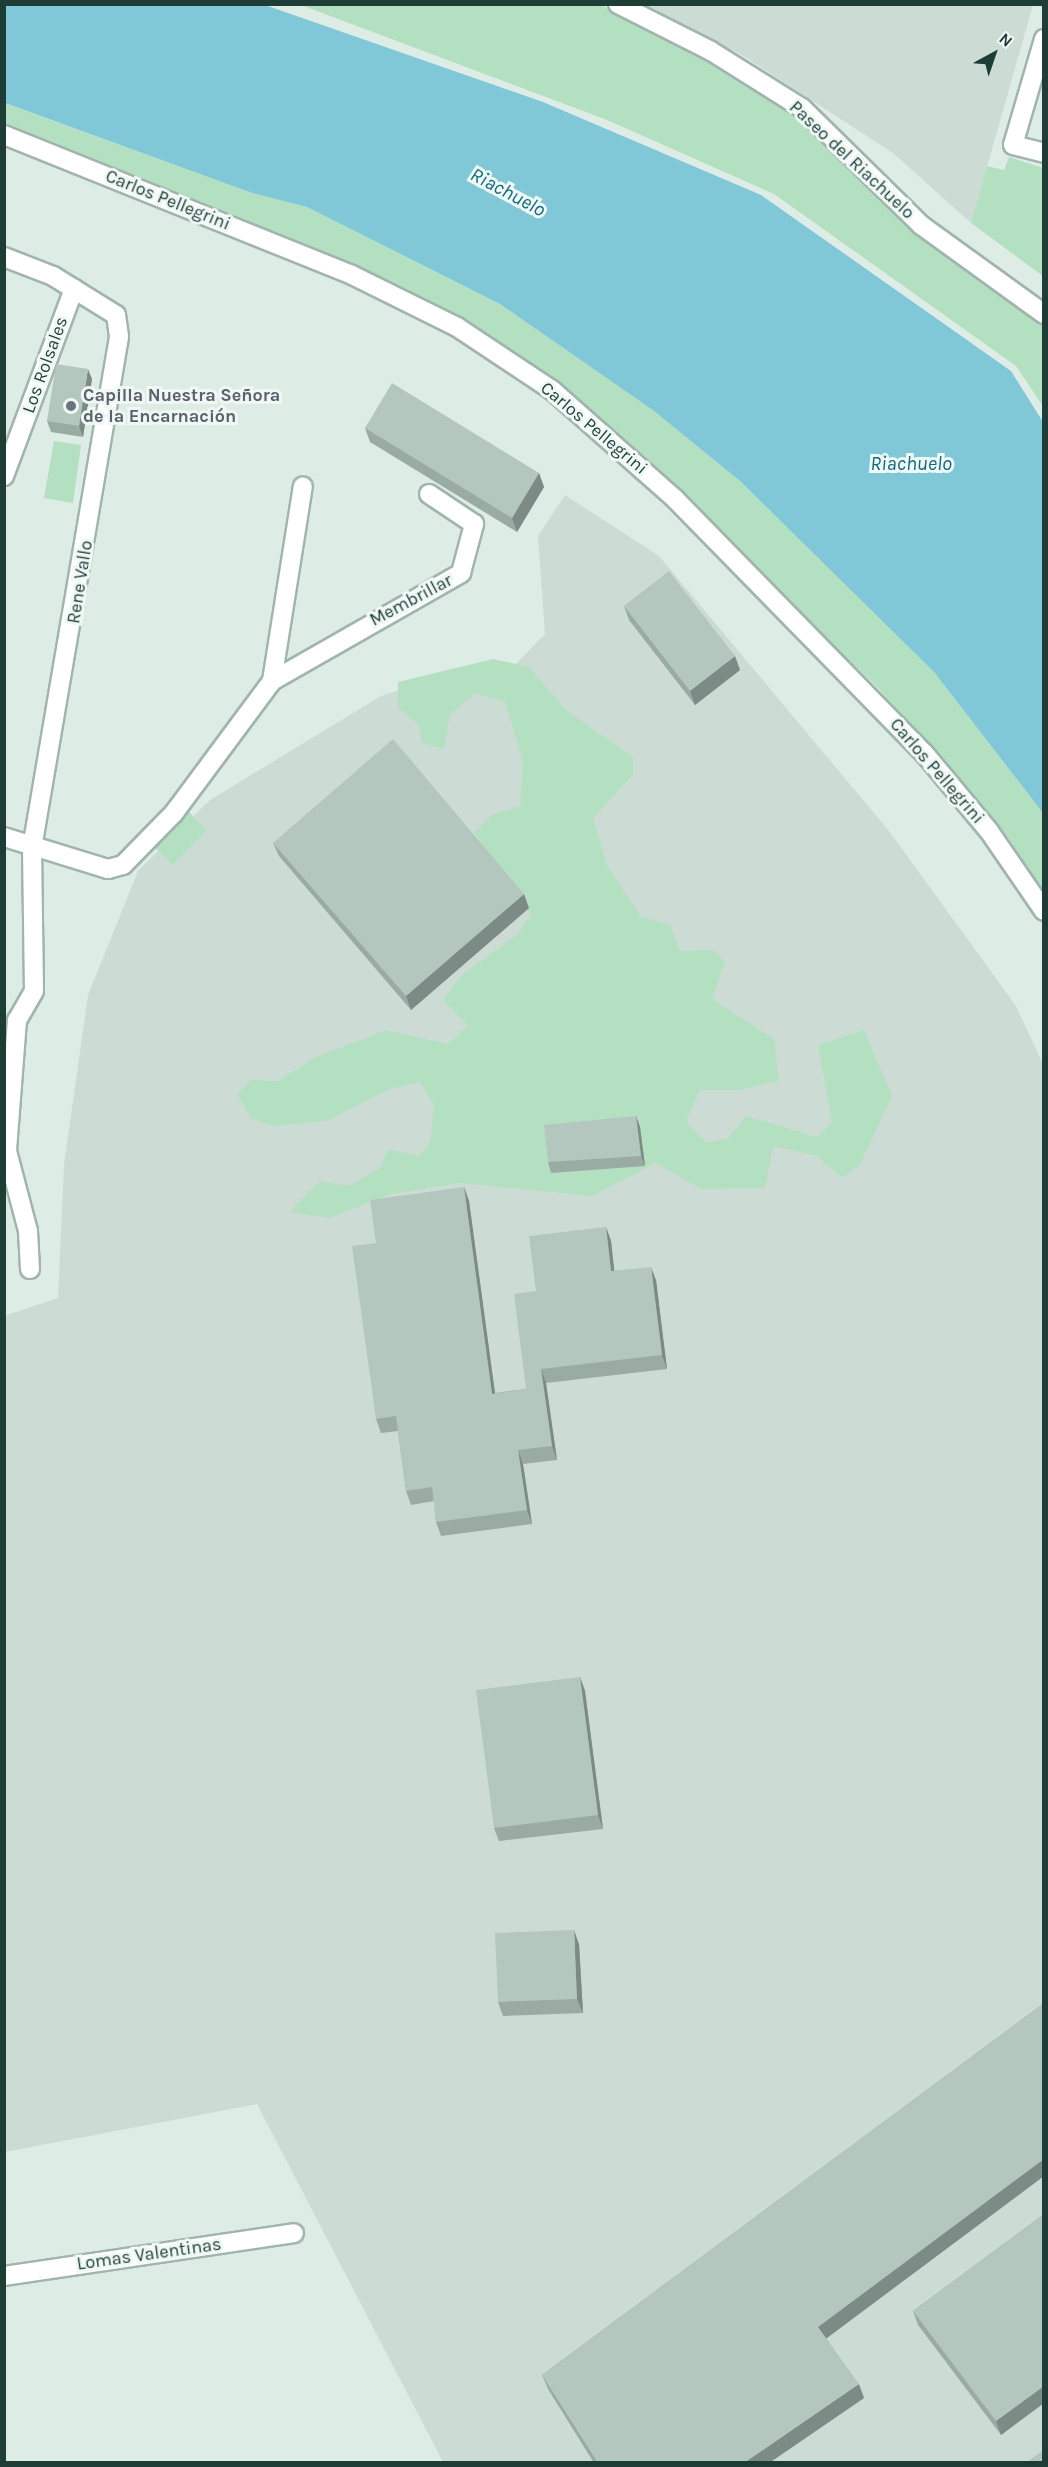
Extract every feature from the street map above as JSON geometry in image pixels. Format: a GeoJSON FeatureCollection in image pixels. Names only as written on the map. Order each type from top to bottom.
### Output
{"type":"FeatureCollection","features":[{"type":"Feature","properties":{"kind":"street","name":"Paseo del Riachuelo"},"geometry":{"type":"LineString","coordinates":[[618,4],[711,51],[802,108],[921,225],[1044,314]]}},
{"type":"Feature","properties":{"kind":"street"},"geometry":{"type":"LineString","coordinates":[[1044,39],[1013,145],[1044,153]]}},
{"type":"Feature","properties":{"kind":"street","name":"Carlos Pellegrini"},"geometry":{"type":"LineString","coordinates":[[4,135],[397,296],[457,327],[552,390],[675,499],[924,753],[989,831],[1044,911]]}},
{"type":"Feature","properties":{"kind":"street"},"geometry":{"type":"LineString","coordinates":[[4,257],[74,289]]}},
{"type":"Feature","properties":{"kind":"street","name":"Rene Vallo"},"geometry":{"type":"LineString","coordinates":[[30,1269],[28,1231],[7,1151],[17,1020],[34,998],[36,972],[32,848],[117,349],[116,315],[74,289]]}},
{"type":"Feature","properties":{"kind":"street","name":"Los Rolsales"},"geometry":{"type":"LineString","coordinates":[[4,476],[74,289]]}},
{"type":"Feature","properties":{"kind":"street"},"geometry":{"type":"LineString","coordinates":[[4,837],[32,848],[108,869],[123,865],[174,813],[272,681],[303,486]]}},
{"type":"Feature","properties":{"kind":"street","name":"Membrillar"},"geometry":{"type":"LineString","coordinates":[[272,681],[460,573],[474,524],[429,494]]}},
{"type":"Feature","properties":{"kind":"street","name":"Lomas Valentinas"},"geometry":{"type":"LineString","coordinates":[[4,2276],[294,2233]]}},
{"type":"Feature","properties":{"kind":"shaded area"},"geometry":{"type":"Polygon","coordinates":[[[643,5],[1033,5],[971,223],[893,153],[742,55],[643,5]]]}},
{"type":"Feature","properties":{"kind":"shaded area"},"geometry":{"type":"Polygon","coordinates":[[[565,495],[659,556],[889,831],[1016,1006],[1043,1064],[1043,2462],[443,2462],[257,2104],[5,2152],[4,1316],[58,1298],[64,1165],[88,995],[138,871],[210,800],[381,696],[465,669],[504,676],[545,634],[538,536],[565,495]]]}},
{"type":"Feature","properties":{"kind":"green space"},"geometry":{"type":"Polygon","coordinates":[[[301,5],[601,5],[687,47],[784,107],[894,211],[1043,322],[1043,406],[1016,366],[774,194],[607,120],[301,5]]]}},
{"type":"Feature","properties":{"kind":"green space"},"geometry":{"type":"Polygon","coordinates":[[[4,103],[252,193],[307,207],[500,304],[654,411],[740,481],[934,672],[1043,813],[1043,894],[1009,839],[879,689],[650,466],[415,296],[275,232],[5,123],[4,103]]]}},
{"type":"Feature","properties":{"kind":"green space"},"geometry":{"type":"Polygon","coordinates":[[[1009,157],[1043,168],[1043,276],[971,223],[987,166],[1004,170],[1009,157]]]}},
{"type":"Feature","properties":{"kind":"green space"},"geometry":{"type":"Polygon","coordinates":[[[54,441],[81,445],[73,503],[44,498],[54,441]]]}},
{"type":"Feature","properties":{"kind":"green space"},"geometry":{"type":"Polygon","coordinates":[[[493,659],[529,667],[566,710],[633,757],[633,775],[593,818],[607,865],[641,917],[670,925],[680,951],[714,950],[725,962],[712,999],[774,1039],[779,1081],[739,1090],[700,1090],[686,1121],[706,1143],[728,1138],[746,1116],[817,1137],[832,1122],[818,1045],[864,1030],[892,1096],[860,1165],[842,1178],[817,1156],[773,1146],[765,1188],[701,1189],[656,1163],[592,1196],[459,1183],[391,1194],[330,1218],[290,1212],[320,1181],[348,1186],[380,1168],[388,1149],[419,1156],[430,1143],[434,1105],[420,1082],[389,1089],[327,1121],[271,1126],[251,1118],[237,1094],[251,1080],[278,1081],[314,1058],[386,1030],[448,1044],[468,1026],[443,1000],[461,976],[516,935],[532,915],[474,832],[493,814],[520,806],[523,762],[505,702],[475,693],[450,715],[444,749],[422,743],[419,725],[398,708],[398,682],[493,659]]]}},
{"type":"Feature","properties":{"kind":"green space"},"geometry":{"type":"Polygon","coordinates":[[[187,810],[207,830],[173,865],[152,845],[187,810]]]}},
{"type":"Feature","properties":{"kind":"water","name":"Riachuelo"},"geometry":{"type":"Polygon","coordinates":[[[5,4],[265,5],[543,102],[761,195],[1011,371],[1043,422],[1043,813],[934,672],[740,481],[654,411],[500,304],[307,207],[252,193],[5,103],[5,4]]]}},
{"type":"Feature","properties":{"kind":"building","name":"Capilla Nuestra Señora de la Encarnación"},"geometry":{"type":"Polygon","coordinates":[[[56,364],[88,369],[79,426],[47,421],[56,364]]]}},
{"type":"Feature","properties":{"kind":"building"},"geometry":{"type":"Polygon","coordinates":[[[392,383],[539,473],[512,518],[365,428],[392,383]]]}},
{"type":"Feature","properties":{"kind":"building"},"geometry":{"type":"Polygon","coordinates":[[[669,571],[735,656],[690,691],[624,606],[669,571]]]}},
{"type":"Feature","properties":{"kind":"building"},"geometry":{"type":"Polygon","coordinates":[[[393,739],[524,894],[406,996],[273,843],[393,739]]]}},
{"type":"Feature","properties":{"kind":"building"},"geometry":{"type":"Polygon","coordinates":[[[636,1116],[641,1156],[548,1162],[544,1125],[636,1116]]]}},
{"type":"Feature","properties":{"kind":"building"},"geometry":{"type":"Polygon","coordinates":[[[464,1187],[492,1394],[526,1389],[514,1294],[536,1291],[529,1236],[606,1227],[611,1271],[651,1267],[662,1355],[541,1369],[552,1446],[518,1450],[527,1510],[436,1522],[432,1487],[406,1491],[396,1416],[376,1419],[352,1246],[376,1243],[370,1200],[464,1187]]]}},
{"type":"Feature","properties":{"kind":"building"},"geometry":{"type":"Polygon","coordinates":[[[580,1677],[598,1815],[494,1828],[476,1690],[580,1677]]]}},
{"type":"Feature","properties":{"kind":"building"},"geometry":{"type":"Polygon","coordinates":[[[574,1930],[577,1999],[498,2002],[495,1933],[574,1930]]]}},
{"type":"Feature","properties":{"kind":"building"},"geometry":{"type":"Polygon","coordinates":[[[1044,2003],[1044,2159],[818,2327],[859,2384],[744,2463],[598,2463],[542,2375],[1044,2003]]]}},
{"type":"Feature","properties":{"kind":"building"},"geometry":{"type":"Polygon","coordinates":[[[1044,2214],[1044,2386],[996,2421],[913,2311],[1044,2214]]]}},
{"type":"Feature","properties":{"kind":"building"},"geometry":{"type":"Polygon","coordinates":[[[1043,2450],[1044,2463],[1026,2463],[1043,2450]]]}},
{"type":"Feature","properties":{"kind":"place","name":"Capilla Nuestra Señora de la Encarnación"},"geometry":{"type":"Point","coordinates":[71,406]}}]}
